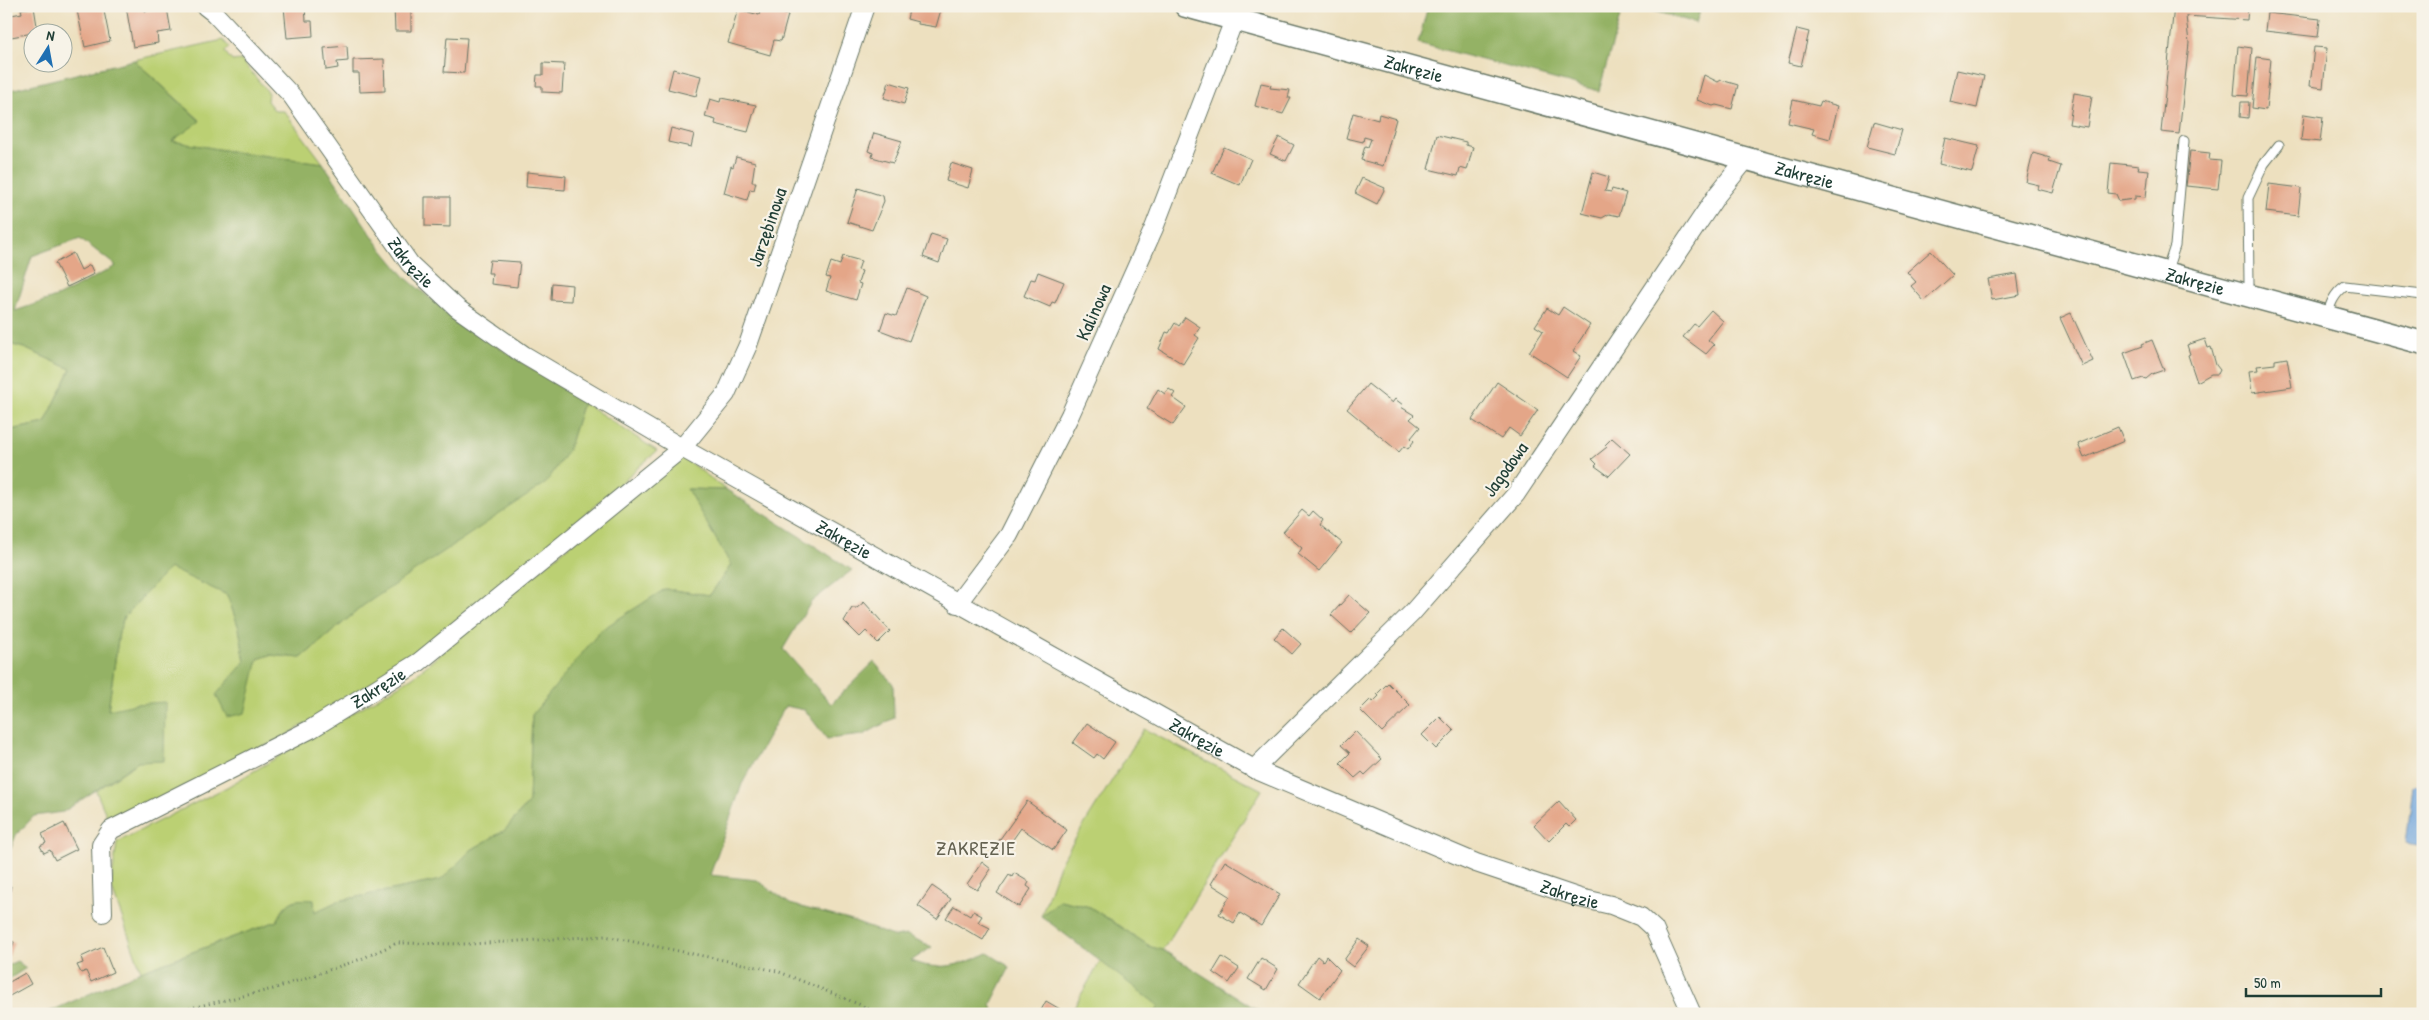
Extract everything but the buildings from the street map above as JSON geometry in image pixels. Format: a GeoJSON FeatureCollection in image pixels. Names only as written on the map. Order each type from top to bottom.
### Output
{"type":"FeatureCollection","features":[{"type":"Feature","properties":{"kind":"street","name":"Zakręzie"},"geometry":{"type":"LineString","coordinates":[[205,6],[214,13],[292,96],[410,264],[457,308],[524,355],[682,448],[957,604],[1254,768],[1476,863],[1580,898],[1612,905],[1642,917],[1654,929],[1692,1014]]}},
{"type":"Feature","properties":{"kind":"street","name":"Jarzębinowa"},"geometry":{"type":"LineString","coordinates":[[682,448],[726,394],[748,345],[865,6]]}},
{"type":"Feature","properties":{"kind":"street","name":"Zakręzie"},"geometry":{"type":"LineString","coordinates":[[1186,6],[2423,343]]}},
{"type":"Feature","properties":{"kind":"street","name":"Kalinowa"},"geometry":{"type":"LineString","coordinates":[[957,604],[1009,535],[1070,416],[1154,228],[1234,20]]}},
{"type":"Feature","properties":{"kind":"street","name":"Jagodowa"},"geometry":{"type":"LineString","coordinates":[[1254,768],[1412,613],[1516,494],[1717,195],[1747,158]]}},
{"type":"Feature","properties":{"kind":"street","name":"Zakręzie"},"geometry":{"type":"LineString","coordinates":[[103,913],[101,845],[111,830],[311,729],[419,662],[682,448]]}},
{"type":"Feature","properties":{"kind":"lane"},"geometry":{"type":"LineString","coordinates":[[2166,273],[2175,246],[2184,141]]}},
{"type":"Feature","properties":{"kind":"lane"},"geometry":{"type":"LineString","coordinates":[[2245,295],[2249,284],[2248,198],[2264,164],[2278,145]]}},
{"type":"Feature","properties":{"kind":"lane"},"geometry":{"type":"LineString","coordinates":[[2327,317],[2330,305],[2337,291],[2346,286],[2423,295]]}},
{"type":"Feature","properties":{"kind":"path"},"geometry":{"type":"LineString","coordinates":[[1121,6],[1128,8]]}},
{"type":"Feature","properties":{"kind":"path"},"geometry":{"type":"LineString","coordinates":[[165,1014],[273,989],[361,959],[397,943],[470,944],[605,936],[777,971],[861,1005],[878,1014]]}},
{"type":"Feature","properties":{"kind":"green space"},"geometry":{"type":"Polygon","coordinates":[[[1428,6],[1623,6],[1599,91],[1418,43],[1428,6]]]}},
{"type":"Feature","properties":{"kind":"green space"},"geometry":{"type":"Polygon","coordinates":[[[1636,6],[1701,6],[1696,23],[1636,6]]]}},
{"type":"Feature","properties":{"kind":"green space"},"geometry":{"type":"Polygon","coordinates":[[[223,40],[229,47],[225,52],[232,61],[241,60],[268,92],[267,101],[275,111],[284,111],[323,163],[235,152],[172,141],[200,120],[134,60],[223,40]]]}},
{"type":"Feature","properties":{"kind":"green space"},"geometry":{"type":"Polygon","coordinates":[[[134,60],[200,121],[172,141],[235,152],[323,163],[378,244],[406,278],[474,331],[583,402],[568,450],[546,483],[364,605],[301,658],[270,655],[258,659],[245,713],[227,717],[216,695],[245,662],[239,628],[227,595],[169,568],[124,617],[119,632],[108,710],[136,704],[165,702],[164,761],[138,762],[63,812],[34,816],[16,835],[6,861],[6,431],[45,423],[71,369],[24,348],[6,343],[6,91],[134,60]],[[80,238],[32,256],[15,311],[59,296],[116,266],[80,238]]]}},
{"type":"Feature","properties":{"kind":"green space"},"geometry":{"type":"Polygon","coordinates":[[[6,343],[24,348],[71,369],[45,423],[6,431],[6,343]]]}},
{"type":"Feature","properties":{"kind":"green space"},"geometry":{"type":"Polygon","coordinates":[[[583,402],[657,451],[556,540],[396,669],[287,735],[110,824],[96,791],[138,762],[136,704],[108,711],[119,632],[124,617],[169,567],[227,595],[239,628],[245,662],[254,669],[258,659],[270,655],[301,658],[364,605],[568,450],[583,402]]]}},
{"type":"Feature","properties":{"kind":"green space"},"geometry":{"type":"Polygon","coordinates":[[[678,454],[727,490],[688,489],[731,565],[710,595],[665,589],[532,715],[529,802],[505,830],[471,850],[441,880],[338,901],[315,912],[285,906],[277,921],[141,971],[111,886],[117,842],[227,787],[413,677],[678,454]]]}},
{"type":"Feature","properties":{"kind":"green space"},"geometry":{"type":"Polygon","coordinates":[[[687,489],[727,490],[852,570],[811,602],[783,649],[831,704],[874,662],[893,684],[894,718],[863,735],[827,739],[805,710],[785,706],[742,784],[710,875],[757,880],[790,904],[849,920],[895,937],[907,935],[932,947],[911,961],[921,964],[950,966],[988,953],[1010,967],[991,1004],[994,1014],[44,1014],[141,971],[277,921],[287,905],[295,900],[314,900],[315,912],[338,901],[441,880],[471,850],[505,830],[529,802],[532,715],[601,630],[665,589],[710,595],[731,565],[687,489]]]}},
{"type":"Feature","properties":{"kind":"green space"},"geometry":{"type":"Polygon","coordinates":[[[1144,729],[1262,790],[1163,950],[1151,947],[1090,907],[1060,900],[1041,916],[1059,865],[1144,729]]]}},
{"type":"Feature","properties":{"kind":"green space"},"geometry":{"type":"Polygon","coordinates":[[[1060,900],[1090,907],[1151,947],[1163,950],[1264,1014],[1155,1014],[1159,1006],[1041,916],[1060,900]]]}},
{"type":"Feature","properties":{"kind":"green space"},"geometry":{"type":"Polygon","coordinates":[[[1101,960],[1159,1006],[1155,1014],[1070,1014],[1101,960]]]}},
{"type":"Feature","properties":{"kind":"green space"},"geometry":{"type":"Polygon","coordinates":[[[17,961],[26,968],[6,981],[6,966],[17,961]]]}},
{"type":"Feature","properties":{"kind":"water"},"geometry":{"type":"Polygon","coordinates":[[[2413,786],[2423,786],[2423,847],[2406,844],[2413,786]]]}},
{"type":"Feature","properties":{"kind":"district","name":"ZAKRĘZIE"},"geometry":{"type":"Point","coordinates":[976,848]}}]}
